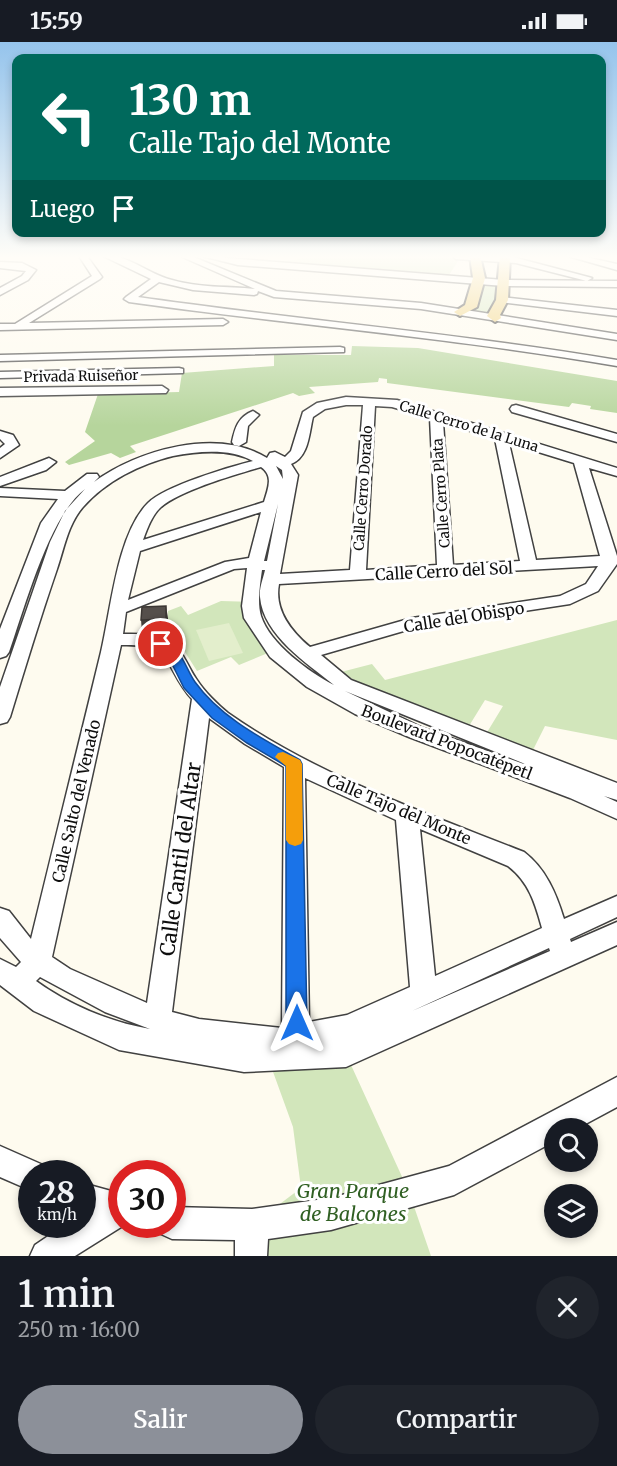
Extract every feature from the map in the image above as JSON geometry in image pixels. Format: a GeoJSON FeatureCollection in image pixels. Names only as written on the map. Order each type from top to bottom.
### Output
{"type":"FeatureCollection","features":[{"type":"Feature","properties":{"kind":"main road"},"geometry":{"type":"LineString","coordinates":[[495,313],[493,316],[496,318]]}},
{"type":"Feature","properties":{"kind":"street"},"geometry":{"type":"LineString","coordinates":[[16,326],[38,313]]}},
{"type":"Feature","properties":{"kind":"street"},"geometry":{"type":"LineString","coordinates":[[234,313],[512,345],[617,363]]}},
{"type":"Feature","properties":{"kind":"street"},"geometry":{"type":"LineString","coordinates":[[0,329],[16,326],[291,320],[309,316],[313,313]]}},
{"type":"Feature","properties":{"kind":"street"},"geometry":{"type":"LineString","coordinates":[[0,329],[321,323],[330,313]]}},
{"type":"Feature","properties":{"kind":"street"},"geometry":{"type":"LineString","coordinates":[[464,313],[617,337]]}},
{"type":"Feature","properties":{"kind":"street"},"geometry":{"type":"LineString","coordinates":[[0,358],[340,350]]}},
{"type":"Feature","properties":{"kind":"street"},"geometry":{"type":"LineString","coordinates":[[0,375],[179,371]]}},
{"type":"Feature","properties":{"kind":"street","name":"Privada Ruiseñor"},"geometry":{"type":"LineString","coordinates":[[0,392],[162,390]]}},
{"type":"Feature","properties":{"kind":"street","name":"Calle Cerro de la Luna"},"geometry":{"type":"LineString","coordinates":[[282,462],[296,454],[307,415],[312,410],[333,403],[369,401],[401,405],[617,472]]}},
{"type":"Feature","properties":{"kind":"street","name":"Calle Cerro Dorado"},"geometry":{"type":"LineString","coordinates":[[358,576],[369,401]]}},
{"type":"Feature","properties":{"kind":"street"},"geometry":{"type":"LineString","coordinates":[[516,409],[617,438]]}},
{"type":"Feature","properties":{"kind":"street"},"geometry":{"type":"LineString","coordinates":[[239,442],[242,425],[253,415]]}},
{"type":"Feature","properties":{"kind":"street","name":"Calle Cerro Plata"},"geometry":{"type":"LineString","coordinates":[[436,416],[446,571]]}},
{"type":"Feature","properties":{"kind":"street"},"geometry":{"type":"LineString","coordinates":[[0,435],[8,438],[12,445],[0,454]]}},
{"type":"Feature","properties":{"kind":"street"},"geometry":{"type":"LineString","coordinates":[[501,436],[529,566]]}},
{"type":"Feature","properties":{"kind":"street"},"geometry":{"type":"LineString","coordinates":[[0,652],[57,523],[78,492],[114,465],[154,450],[193,442],[239,442],[261,448],[282,462]]}},
{"type":"Feature","properties":{"kind":"street"},"geometry":{"type":"LineString","coordinates":[[0,492],[78,492],[136,465],[180,451],[212,448],[233,450],[255,456],[265,462],[282,462]]}},
{"type":"Feature","properties":{"kind":"street"},"geometry":{"type":"LineString","coordinates":[[580,461],[613,561]]}},
{"type":"Feature","properties":{"kind":"street"},"geometry":{"type":"LineString","coordinates":[[0,482],[49,462]]}},
{"type":"Feature","properties":{"kind":"street","name":"Boulevard Popocatépetl"},"geometry":{"type":"LineString","coordinates":[[265,462],[274,470],[277,480],[271,504],[263,581],[275,617],[289,639],[344,684],[616,806]]}},
{"type":"Feature","properties":{"kind":"street","name":"Calle Salto del Venado"},"geometry":{"type":"LineString","coordinates":[[39,962],[117,610],[133,548],[144,518],[154,504],[163,498],[265,462]]}},
{"type":"Feature","properties":{"kind":"street","name":"Boulevard Popocatépetl"},"geometry":{"type":"LineString","coordinates":[[282,462],[291,475],[253,617],[270,645],[297,672],[369,714],[616,806]]}},
{"type":"Feature","properties":{"kind":"street"},"geometry":{"type":"LineString","coordinates":[[0,717],[40,593],[57,523],[77,505],[78,492]]}},
{"type":"Feature","properties":{"kind":"street"},"geometry":{"type":"LineString","coordinates":[[133,548],[271,504]]}},
{"type":"Feature","properties":{"kind":"street","name":"Calle Cerro del Sol"},"geometry":{"type":"LineString","coordinates":[[117,610],[231,565],[248,562],[263,581],[613,561]]}},
{"type":"Feature","properties":{"kind":"street","name":"Calle del Obispo"},"geometry":{"type":"LineString","coordinates":[[305,654],[412,623],[564,600],[592,587],[613,561]]}},
{"type":"Feature","properties":{"kind":"street","name":"Calle Tajo del Monte"},"geometry":{"type":"LineString","coordinates":[[112,640],[139,639],[161,644],[171,651],[189,684],[218,715],[294,764],[407,815],[516,859],[527,866],[536,877],[560,945]]}},
{"type":"Feature","properties":{"kind":"street","name":"Calle Cantil del Altar"},"geometry":{"type":"LineString","coordinates":[[158,1020],[202,698]]}},
{"type":"Feature","properties":{"kind":"street"},"geometry":{"type":"LineString","coordinates":[[294,764],[296,1047]]}},
{"type":"Feature","properties":{"kind":"street"},"geometry":{"type":"LineString","coordinates":[[407,815],[424,993]]}},
{"type":"Feature","properties":{"kind":"street"},"geometry":{"type":"LineString","coordinates":[[0,918],[17,942],[39,962],[61,977],[114,1003],[158,1020],[199,1032],[282,1041],[296,1047],[346,1054],[560,945],[617,906]]}},
{"type":"Feature","properties":{"kind":"street"},"geometry":{"type":"LineString","coordinates":[[39,962],[8,977],[43,1002],[119,1037],[244,1059],[296,1047],[349,1027],[424,993],[560,945],[617,933]]}},
{"type":"Feature","properties":{"kind":"street"},"geometry":{"type":"LineString","coordinates":[[186,1226],[251,1241],[332,1214],[454,1180],[617,1091]]}},
{"type":"Feature","properties":{"kind":"street"},"geometry":{"type":"LineString","coordinates":[[0,1161],[18,1169]]}},
{"type":"Feature","properties":{"kind":"street"},"geometry":{"type":"LineString","coordinates":[[46,1256],[108,1217]]}},
{"type":"Feature","properties":{"kind":"green space"},"geometry":{"type":"Polygon","coordinates":[[[352,346],[418,348],[617,381],[617,413],[590,409],[591,406],[572,403],[569,407],[387,383],[387,379],[379,378],[378,382],[309,387],[315,393],[299,396],[293,393],[130,446],[136,452],[120,458],[111,453],[69,465],[65,462],[95,441],[85,432],[98,394],[179,392],[182,373],[274,366],[274,355],[351,355],[352,346]]]}},
{"type":"Feature","properties":{"kind":"green space"},"geometry":{"type":"Polygon","coordinates":[[[221,601],[258,602],[266,632],[280,648],[239,665],[231,657],[197,671],[178,641],[167,632],[168,611],[181,606],[188,615],[221,601]]]}},
{"type":"Feature","properties":{"kind":"green space"},"geometry":{"type":"Polygon","coordinates":[[[617,620],[617,740],[545,726],[532,752],[486,734],[503,706],[485,700],[469,726],[382,697],[341,672],[372,664],[385,680],[617,620]]]}},
{"type":"Feature","properties":{"kind":"green space"},"geometry":{"type":"Polygon","coordinates":[[[229,623],[243,653],[209,661],[196,630],[229,623]]]}},
{"type":"Feature","properties":{"kind":"green space","name":"Gran Parque de Balcones"},"geometry":{"type":"Polygon","coordinates":[[[346,1054],[409,1192],[431,1256],[251,1256],[252,1225],[301,1188],[293,1127],[268,1058],[346,1054]]]}},
{"type":"Feature","properties":{"kind":"building"},"geometry":{"type":"Polygon","coordinates":[[[166,606],[166,619],[141,620],[142,607],[166,606]]]}},
{"type":"Feature","properties":{"kind":"slow traffic"},"geometry":{"type":"LineString","coordinates":[[283,757],[294,764],[295,840]]}},
{"type":"Feature","properties":{"kind":"route"},"geometry":{"type":"LineString","coordinates":[[161,644],[171,651],[189,684],[218,715],[294,764],[297,1023]]}}]}
